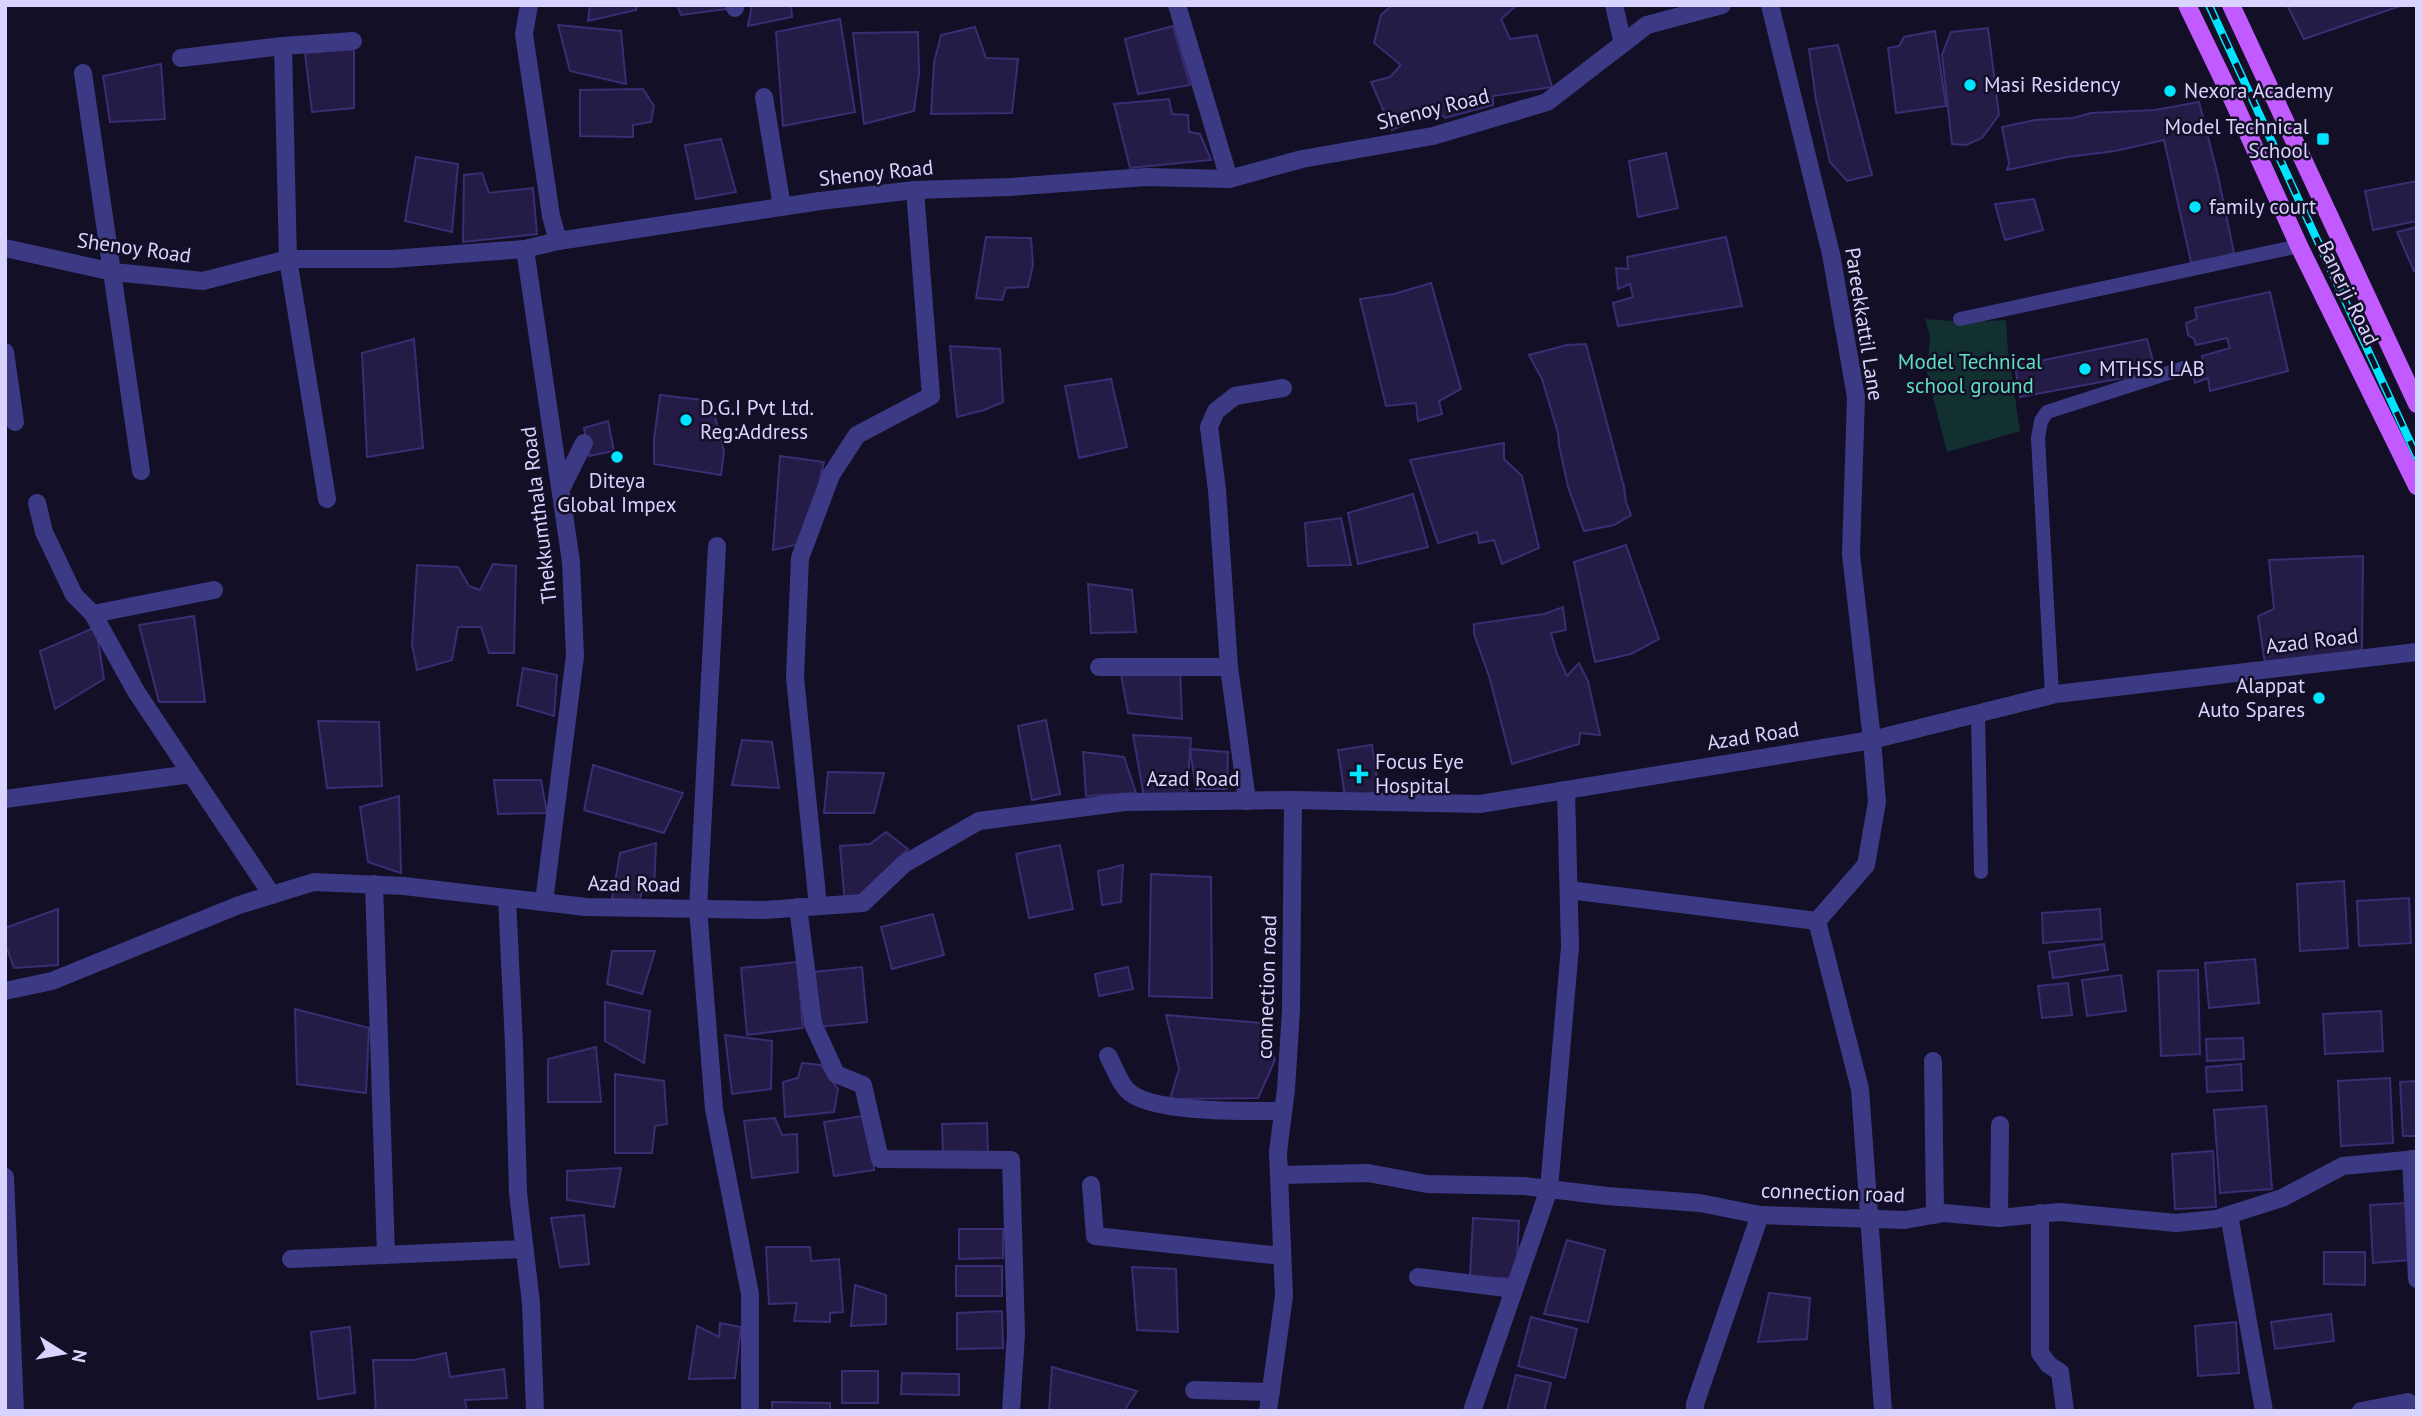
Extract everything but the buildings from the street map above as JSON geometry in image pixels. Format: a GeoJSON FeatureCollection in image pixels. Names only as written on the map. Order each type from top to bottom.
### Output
{"type":"FeatureCollection","features":[{"type":"Feature","properties":{"kind":"main road","name":"Banerji Road"},"geometry":{"type":"LineString","coordinates":[[2187,5],[2299,246],[2417,486]]}},
{"type":"Feature","properties":{"kind":"main road","name":"Banerji Road"},"geometry":{"type":"LineString","coordinates":[[2231,5],[2417,404]]}},
{"type":"Feature","properties":{"kind":"street"},"geometry":{"type":"LineString","coordinates":[[529,5],[524,34],[551,216],[558,241]]}},
{"type":"Feature","properties":{"kind":"street"},"geometry":{"type":"LineString","coordinates":[[1177,5],[1229,178]]}},
{"type":"Feature","properties":{"kind":"street"},"geometry":{"type":"LineString","coordinates":[[1615,5],[1623,44]]}},
{"type":"Feature","properties":{"kind":"street","name":"Shenoy Road"},"geometry":{"type":"LineString","coordinates":[[5,248],[113,272],[203,281],[288,259],[391,259],[525,249],[558,241],[782,207],[915,190],[1010,187],[1146,177],[1229,178],[1302,159],[1433,136],[1546,102],[1647,25],[1723,5]]}},
{"type":"Feature","properties":{"kind":"street","name":"Pareekkattil Lane"},"geometry":{"type":"LineString","coordinates":[[1770,5],[1831,254],[1856,397],[1851,554],[1877,802],[1866,864],[1817,921]]}},
{"type":"Feature","properties":{"kind":"street"},"geometry":{"type":"LineString","coordinates":[[181,58],[353,41]]}},
{"type":"Feature","properties":{"kind":"street"},"geometry":{"type":"LineString","coordinates":[[283,46],[288,259],[327,499]]}},
{"type":"Feature","properties":{"kind":"street"},"geometry":{"type":"LineString","coordinates":[[83,73],[141,471]]}},
{"type":"Feature","properties":{"kind":"street"},"geometry":{"type":"LineString","coordinates":[[764,97],[782,207]]}},
{"type":"Feature","properties":{"kind":"street"},"geometry":{"type":"LineString","coordinates":[[818,906],[794,677],[800,558],[831,475],[857,435],[930,396],[915,190]]}},
{"type":"Feature","properties":{"kind":"street","name":"Thekkumthala Road"},"geometry":{"type":"LineString","coordinates":[[525,249],[562,487],[571,562],[575,656],[544,902]]}},
{"type":"Feature","properties":{"kind":"street"},"geometry":{"type":"LineString","coordinates":[[5,352],[15,422]]}},
{"type":"Feature","properties":{"kind":"street"},"geometry":{"type":"LineString","coordinates":[[1247,801],[1229,667],[1217,490],[1209,427],[1216,411],[1235,396],[1283,387]]}},
{"type":"Feature","properties":{"kind":"street"},"geometry":{"type":"LineString","coordinates":[[562,487],[584,443]]}},
{"type":"Feature","properties":{"kind":"street"},"geometry":{"type":"LineString","coordinates":[[37,503],[44,532],[74,595],[93,614],[137,693],[272,895]]}},
{"type":"Feature","properties":{"kind":"street"},"geometry":{"type":"LineString","coordinates":[[718,546],[698,908],[714,1109],[750,1294],[750,1411]]}},
{"type":"Feature","properties":{"kind":"street"},"geometry":{"type":"LineString","coordinates":[[93,614],[214,590]]}},
{"type":"Feature","properties":{"kind":"street","name":"Azad Road"},"geometry":{"type":"LineString","coordinates":[[5,991],[52,981],[239,905],[314,882],[404,886],[586,907],[765,909],[863,903],[905,864],[979,821],[1125,802],[1293,800],[1480,804],[1872,740],[2052,695],[2417,652]]}},
{"type":"Feature","properties":{"kind":"street"},"geometry":{"type":"LineString","coordinates":[[1099,667],[1229,667]]}},
{"type":"Feature","properties":{"kind":"street"},"geometry":{"type":"LineString","coordinates":[[5,799],[191,774]]}},
{"type":"Feature","properties":{"kind":"street"},"geometry":{"type":"LineString","coordinates":[[1472,1411],[1549,1189],[1570,947],[1566,790]]}},
{"type":"Feature","properties":{"kind":"street","name":"connection road"},"geometry":{"type":"LineString","coordinates":[[1268,1411],[1284,1296],[1278,1152],[1291,1010],[1293,800]]}},
{"type":"Feature","properties":{"kind":"street"},"geometry":{"type":"LineString","coordinates":[[374,884],[386,1255]]}},
{"type":"Feature","properties":{"kind":"street"},"geometry":{"type":"LineString","coordinates":[[1569,890],[1817,921],[1860,1089],[1883,1411]]}},
{"type":"Feature","properties":{"kind":"street"},"geometry":{"type":"LineString","coordinates":[[507,898],[518,1193],[531,1303],[535,1411]]}},
{"type":"Feature","properties":{"kind":"street"},"geometry":{"type":"LineString","coordinates":[[798,907],[813,1024],[836,1074],[863,1085],[880,1159],[1011,1160],[1016,1334],[1012,1411]]}},
{"type":"Feature","properties":{"kind":"street"},"geometry":{"type":"LineString","coordinates":[[1108,1056],[1127,1091],[1146,1101],[1215,1111],[1283,1111]]}},
{"type":"Feature","properties":{"kind":"street"},"geometry":{"type":"LineString","coordinates":[[1933,1061],[1935,1214]]}},
{"type":"Feature","properties":{"kind":"street"},"geometry":{"type":"LineString","coordinates":[[1998,1217],[2000,1125]]}},
{"type":"Feature","properties":{"kind":"street"},"geometry":{"type":"LineString","coordinates":[[2414,1159],[2417,1279]]}},
{"type":"Feature","properties":{"kind":"street","name":"connection road"},"geometry":{"type":"LineString","coordinates":[[1280,1175],[1368,1173],[1427,1184],[1524,1186],[1700,1203],[1760,1215],[1905,1220],[1944,1213],[1998,1217],[2059,1212],[2176,1223],[2216,1219],[2282,1198],[2343,1166],[2414,1159]]}},
{"type":"Feature","properties":{"kind":"street"},"geometry":{"type":"LineString","coordinates":[[5,1177],[9,1381],[15,1411]]}},
{"type":"Feature","properties":{"kind":"street"},"geometry":{"type":"LineString","coordinates":[[1091,1185],[1095,1236],[1283,1256]]}},
{"type":"Feature","properties":{"kind":"street"},"geometry":{"type":"LineString","coordinates":[[2040,1213],[2040,1353],[2049,1366],[2060,1372],[2065,1411]]}},
{"type":"Feature","properties":{"kind":"street"},"geometry":{"type":"LineString","coordinates":[[1695,1411],[1695,1404],[1760,1215]]}},
{"type":"Feature","properties":{"kind":"street"},"geometry":{"type":"LineString","coordinates":[[2229,1215],[2264,1411]]}},
{"type":"Feature","properties":{"kind":"street"},"geometry":{"type":"LineString","coordinates":[[291,1259],[523,1249]]}},
{"type":"Feature","properties":{"kind":"street"},"geometry":{"type":"LineString","coordinates":[[1418,1278],[1514,1289]]}},
{"type":"Feature","properties":{"kind":"street"},"geometry":{"type":"LineString","coordinates":[[1194,1390],[1271,1392]]}},
{"type":"Feature","properties":{"kind":"street"},"geometry":{"type":"LineString","coordinates":[[2361,1411],[2408,1402]]}},
{"type":"Feature","properties":{"kind":"lane"},"geometry":{"type":"LineString","coordinates":[[1960,318],[2299,246]]}},
{"type":"Feature","properties":{"kind":"lane"},"geometry":{"type":"LineString","coordinates":[[2052,695],[2038,438],[2041,421],[2047,412],[2183,368]]}},
{"type":"Feature","properties":{"kind":"lane"},"geometry":{"type":"LineString","coordinates":[[1978,713],[1981,872]]}},
{"type":"Feature","properties":{"kind":"green space","name":"Model Technical school ground"},"geometry":{"type":"Polygon","coordinates":[[[1925,319],[1965,322],[2006,320],[2020,431],[1947,452],[1927,374],[1930,336],[1925,319]]]}},
{"type":"Feature","properties":{"kind":"railway"},"geometry":{"type":"LineString","coordinates":[[2209,5],[2417,457]]}},
{"type":"Feature","properties":{"kind":"place","name":"Masi Residency"},"geometry":{"type":"Point","coordinates":[1970,85]}},
{"type":"Feature","properties":{"kind":"place","name":"Nexora Academy"},"geometry":{"type":"Point","coordinates":[2170,91]}},
{"type":"Feature","properties":{"kind":"place","name":"Model Technical School"},"geometry":{"type":"Point","coordinates":[2323,139]}},
{"type":"Feature","properties":{"kind":"place","name":"family court"},"geometry":{"type":"Point","coordinates":[2195,207]}},
{"type":"Feature","properties":{"kind":"place","name":"MTHSS LAB"},"geometry":{"type":"Point","coordinates":[2085,369]}},
{"type":"Feature","properties":{"kind":"place","name":"D.G.I Pvt Ltd. Reg:Address"},"geometry":{"type":"Point","coordinates":[686,420]}},
{"type":"Feature","properties":{"kind":"place","name":"Diteya Global Impex"},"geometry":{"type":"Point","coordinates":[617,457]}},
{"type":"Feature","properties":{"kind":"place","name":"Alappat Auto Spares"},"geometry":{"type":"Point","coordinates":[2319,698]}},
{"type":"Feature","properties":{"kind":"place","name":"Focus Eye Hospital"},"geometry":{"type":"Point","coordinates":[1359,774]}}]}
